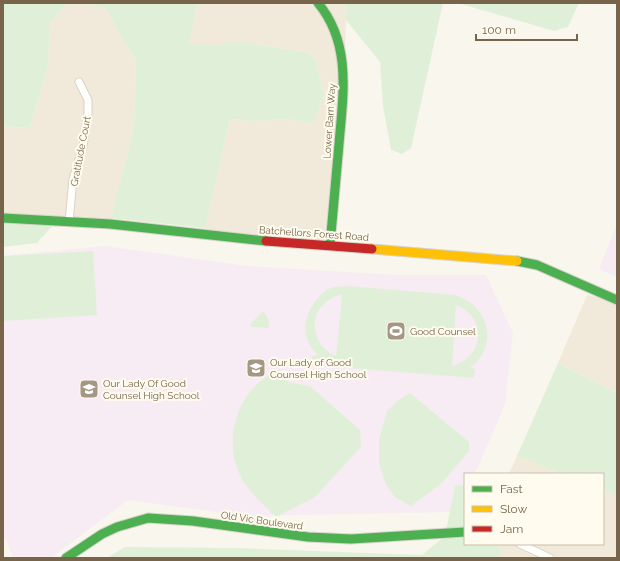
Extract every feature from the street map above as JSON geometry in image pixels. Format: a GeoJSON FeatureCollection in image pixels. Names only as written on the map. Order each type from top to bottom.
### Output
{"type":"FeatureCollection","features":[{"type":"Feature","properties":{"kind":"street","name":"Lower Barn Way"},"geometry":{"type":"LineString","coordinates":[[318,3],[329,19],[335,33],[340,46],[343,65],[343,96],[330,245]]}},
{"type":"Feature","properties":{"kind":"street","name":"Gratitude Court"},"geometry":{"type":"LineString","coordinates":[[69,222],[73,179],[83,146],[88,114],[88,100],[79,82]]}},
{"type":"Feature","properties":{"kind":"street","name":"Batchellors Forest Road"},"geometry":{"type":"LineString","coordinates":[[3,218],[116,225],[234,239],[458,255],[531,264],[617,300]]}},
{"type":"Feature","properties":{"kind":"street","name":"Old Vic Boulevard"},"geometry":{"type":"LineString","coordinates":[[66,558],[102,534],[117,527],[148,518],[193,521],[308,538],[351,539],[464,532]]}},
{"type":"Feature","properties":{"kind":"street"},"geometry":{"type":"LineString","coordinates":[[522,545],[550,558]]}},
{"type":"Feature","properties":{"kind":"shaded area"},"geometry":{"type":"Polygon","coordinates":[[[68,3],[85,3],[106,9],[121,37],[136,59],[134,127],[110,224],[3,218],[3,126],[30,128],[48,65],[50,23],[68,3]]]}},
{"type":"Feature","properties":{"kind":"shaded area"},"geometry":{"type":"Polygon","coordinates":[[[197,3],[345,3],[346,20],[344,82],[330,245],[203,235],[230,119],[253,121],[288,119],[313,124],[324,94],[316,62],[310,53],[241,42],[216,46],[188,44],[197,3]]]}},
{"type":"Feature","properties":{"kind":"shaded area"},"geometry":{"type":"Polygon","coordinates":[[[617,224],[617,277],[599,269],[617,224]]]}},
{"type":"Feature","properties":{"kind":"shaded area","name":"Our Lady of Good Counsel High School"},"geometry":{"type":"Polygon","coordinates":[[[105,246],[247,266],[399,275],[486,275],[513,333],[505,404],[478,467],[474,473],[464,473],[464,490],[450,512],[245,516],[128,500],[51,558],[13,558],[6,539],[3,539],[3,256],[105,246]]]}},
{"type":"Feature","properties":{"kind":"shaded area"},"geometry":{"type":"Polygon","coordinates":[[[587,295],[617,302],[617,393],[558,363],[587,295]]]}},
{"type":"Feature","properties":{"kind":"shaded area"},"geometry":{"type":"Polygon","coordinates":[[[517,456],[560,473],[509,473],[517,456]]]}},
{"type":"Feature","properties":{"kind":"shaded area"},"geometry":{"type":"Polygon","coordinates":[[[604,490],[617,496],[617,558],[501,558],[498,545],[604,545],[604,490]]]}},
{"type":"Feature","properties":{"kind":"green space"},"geometry":{"type":"Polygon","coordinates":[[[3,3],[68,3],[50,23],[48,65],[30,128],[3,126],[3,3]]]}},
{"type":"Feature","properties":{"kind":"green space"},"geometry":{"type":"Polygon","coordinates":[[[85,3],[197,3],[189,44],[216,45],[241,42],[310,53],[316,62],[324,95],[313,124],[288,119],[253,121],[230,119],[205,228],[111,218],[134,127],[136,59],[121,37],[106,9],[85,3]]]}},
{"type":"Feature","properties":{"kind":"green space"},"geometry":{"type":"Polygon","coordinates":[[[345,3],[443,3],[411,148],[402,154],[391,150],[383,106],[380,62],[346,20],[345,3]]]}},
{"type":"Feature","properties":{"kind":"green space"},"geometry":{"type":"Polygon","coordinates":[[[458,3],[579,3],[568,27],[554,31],[458,3]]]}},
{"type":"Feature","properties":{"kind":"green space"},"geometry":{"type":"Polygon","coordinates":[[[3,219],[53,225],[37,243],[3,247],[3,219]]]}},
{"type":"Feature","properties":{"kind":"green space"},"geometry":{"type":"Polygon","coordinates":[[[93,251],[97,315],[3,321],[3,256],[93,251]]]}},
{"type":"Feature","properties":{"kind":"green space","name":"Good Counsel"},"geometry":{"type":"Polygon","coordinates":[[[347,286],[456,295],[468,301],[477,308],[487,328],[485,349],[479,359],[470,368],[475,369],[474,378],[312,365],[312,356],[318,355],[308,342],[306,335],[305,328],[308,313],[317,299],[325,291],[333,287],[347,286]],[[341,295],[330,299],[322,306],[317,314],[315,323],[319,342],[326,350],[336,356],[342,296],[341,295]],[[456,305],[452,366],[463,362],[471,355],[476,346],[478,337],[477,327],[473,318],[466,311],[456,305]]]}},
{"type":"Feature","properties":{"kind":"green space"},"geometry":{"type":"Polygon","coordinates":[[[263,311],[268,318],[269,328],[252,327],[250,324],[263,311]]]}},
{"type":"Feature","properties":{"kind":"green space"},"geometry":{"type":"Polygon","coordinates":[[[558,363],[617,393],[617,496],[604,490],[604,473],[560,473],[517,456],[558,363]]]}},
{"type":"Feature","properties":{"kind":"green space"},"geometry":{"type":"Polygon","coordinates":[[[280,369],[288,382],[310,386],[360,430],[361,447],[315,497],[276,517],[256,497],[243,481],[235,460],[233,444],[234,428],[238,413],[245,399],[254,387],[266,377],[280,369]]]}},
{"type":"Feature","properties":{"kind":"green space"},"geometry":{"type":"Polygon","coordinates":[[[410,393],[469,442],[469,451],[442,483],[411,506],[395,497],[386,485],[379,463],[379,439],[387,411],[397,401],[410,393]]]}},
{"type":"Feature","properties":{"kind":"green space"},"geometry":{"type":"Polygon","coordinates":[[[464,485],[464,545],[498,545],[501,558],[107,558],[125,547],[234,548],[422,555],[445,536],[455,486],[464,485]]]}},
{"type":"Feature","properties":{"kind":"traffic: fast"},"geometry":{"type":"LineString","coordinates":[[318,3],[329,19],[336,35],[341,53],[343,70],[342,107],[330,245]]}},
{"type":"Feature","properties":{"kind":"traffic: fast"},"geometry":{"type":"LineString","coordinates":[[3,218],[110,224],[266,241]]}},
{"type":"Feature","properties":{"kind":"traffic: fast"},"geometry":{"type":"LineString","coordinates":[[517,261],[537,265],[617,300]]}},
{"type":"Feature","properties":{"kind":"traffic: fast"},"geometry":{"type":"LineString","coordinates":[[66,558],[102,534],[117,527],[148,518],[193,521],[308,537],[351,539],[464,532]]}},
{"type":"Feature","properties":{"kind":"traffic: slow"},"geometry":{"type":"LineString","coordinates":[[372,249],[517,261]]}},
{"type":"Feature","properties":{"kind":"traffic: jam"},"geometry":{"type":"LineString","coordinates":[[266,241],[372,249]]}},
{"type":"Feature","properties":{"kind":"place","name":"Good Counsel"},"geometry":{"type":"Point","coordinates":[396,331]}},
{"type":"Feature","properties":{"kind":"place","name":"Our Lady of Good Counsel High School"},"geometry":{"type":"Point","coordinates":[256,368]}},
{"type":"Feature","properties":{"kind":"place","name":"Our Lady Of Good Counsel High School"},"geometry":{"type":"Point","coordinates":[89,389]}}]}
